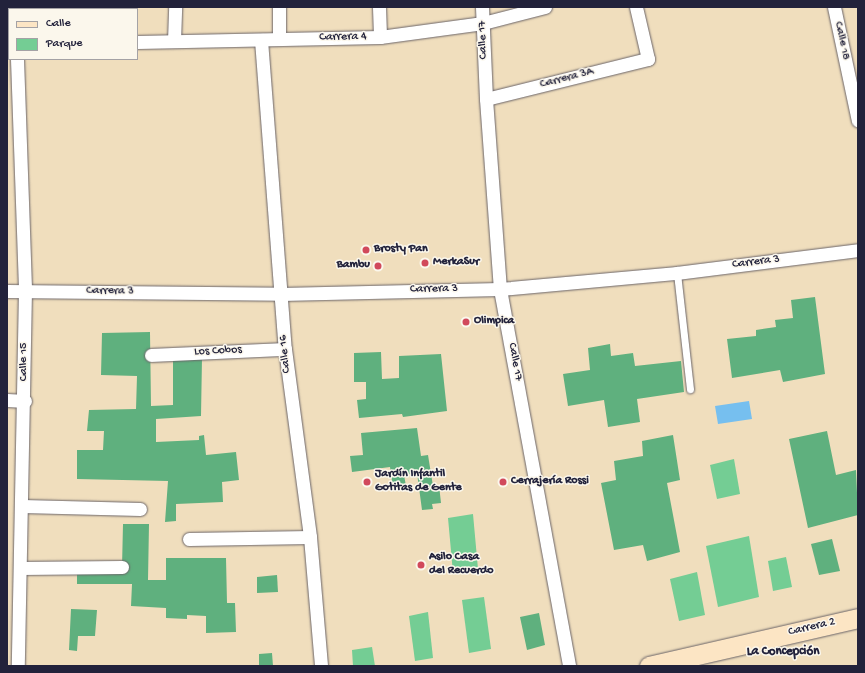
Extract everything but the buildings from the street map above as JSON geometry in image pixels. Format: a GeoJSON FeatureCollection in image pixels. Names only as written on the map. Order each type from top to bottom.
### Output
{"type":"FeatureCollection","features":[{"type":"Feature","properties":{"kind":"main road","name":"Carrera 2"},"geometry":{"type":"LineString","coordinates":[[649,666],[679,663],[858,618]]}},
{"type":"Feature","properties":{"kind":"street"},"geometry":{"type":"LineString","coordinates":[[174,41],[175,7]]}},
{"type":"Feature","properties":{"kind":"street"},"geometry":{"type":"LineString","coordinates":[[279,7],[280,39]]}},
{"type":"Feature","properties":{"kind":"street"},"geometry":{"type":"LineString","coordinates":[[379,7],[380,37]]}},
{"type":"Feature","properties":{"kind":"street","name":"Calle 17"},"geometry":{"type":"LineString","coordinates":[[482,7],[486,99],[500,289],[569,666]]}},
{"type":"Feature","properties":{"kind":"street","name":"Carrera 4"},"geometry":{"type":"LineString","coordinates":[[138,42],[380,37],[483,23],[545,7]]}},
{"type":"Feature","properties":{"kind":"street","name":"Carrera 3A"},"geometry":{"type":"LineString","coordinates":[[486,99],[648,59],[636,7]]}},
{"type":"Feature","properties":{"kind":"street","name":"Calle 18"},"geometry":{"type":"LineString","coordinates":[[834,7],[858,122]]}},
{"type":"Feature","properties":{"kind":"street","name":"Calle 16"},"geometry":{"type":"LineString","coordinates":[[261,40],[285,349],[310,537],[321,666]]}},
{"type":"Feature","properties":{"kind":"street","name":"Calle 15"},"geometry":{"type":"LineString","coordinates":[[17,60],[25,290],[25,401],[18,666]]}},
{"type":"Feature","properties":{"kind":"street","name":"Carrera 3"},"geometry":{"type":"LineString","coordinates":[[7,291],[280,294],[500,289],[677,273],[858,250]]}},
{"type":"Feature","properties":{"kind":"street","name":"Los Cobos"},"geometry":{"type":"LineString","coordinates":[[151,355],[285,349]]}},
{"type":"Feature","properties":{"kind":"street"},"geometry":{"type":"LineString","coordinates":[[7,400],[25,401]]}},
{"type":"Feature","properties":{"kind":"street"},"geometry":{"type":"LineString","coordinates":[[22,506],[140,508]]}},
{"type":"Feature","properties":{"kind":"street"},"geometry":{"type":"LineString","coordinates":[[189,540],[310,537]]}},
{"type":"Feature","properties":{"kind":"street"},"geometry":{"type":"LineString","coordinates":[[20,568],[122,567]]}},
{"type":"Feature","properties":{"kind":"lane"},"geometry":{"type":"LineString","coordinates":[[677,273],[690,389]]}},
{"type":"Feature","properties":{"kind":"green space"},"geometry":{"type":"Polygon","coordinates":[[[815,297],[825,374],[783,382],[780,370],[732,378],[727,339],[756,336],[756,330],[776,327],[775,320],[793,318],[791,300],[815,297]]]}},
{"type":"Feature","properties":{"kind":"green space"},"geometry":{"type":"Polygon","coordinates":[[[150,332],[151,406],[173,405],[173,359],[202,358],[201,416],[156,419],[156,442],[199,440],[199,436],[204,435],[206,455],[236,452],[239,480],[222,482],[223,502],[176,504],[176,521],[165,522],[168,481],[77,479],[77,450],[103,450],[104,431],[87,431],[89,410],[136,409],[137,376],[101,375],[102,333],[150,332]]]}},
{"type":"Feature","properties":{"kind":"green space"},"geometry":{"type":"Polygon","coordinates":[[[610,344],[611,356],[633,353],[635,366],[681,361],[684,392],[637,399],[640,422],[608,427],[604,400],[568,406],[563,374],[590,370],[588,348],[610,344]]]}},
{"type":"Feature","properties":{"kind":"green space"},"geometry":{"type":"Polygon","coordinates":[[[381,352],[382,379],[399,378],[399,356],[441,354],[447,411],[403,417],[402,414],[359,418],[357,400],[366,399],[366,382],[354,382],[354,353],[381,352]]]}},
{"type":"Feature","properties":{"kind":"green space"},"geometry":{"type":"Polygon","coordinates":[[[417,428],[421,456],[428,455],[433,486],[439,485],[441,503],[432,504],[433,509],[422,510],[417,473],[404,475],[406,486],[393,488],[390,467],[352,472],[350,456],[363,455],[361,433],[417,428]]]}},
{"type":"Feature","properties":{"kind":"green space"},"geometry":{"type":"Polygon","coordinates":[[[827,431],[836,475],[856,470],[858,515],[808,528],[789,439],[827,431]]]}},
{"type":"Feature","properties":{"kind":"green space"},"geometry":{"type":"Polygon","coordinates":[[[673,435],[680,480],[667,483],[680,552],[647,561],[643,545],[614,550],[601,483],[616,480],[614,461],[643,456],[642,441],[673,435]]]}},
{"type":"Feature","properties":{"kind":"green space"},"geometry":{"type":"Polygon","coordinates":[[[734,459],[740,494],[717,499],[710,465],[734,459]]]}},
{"type":"Feature","properties":{"kind":"green space"},"geometry":{"type":"Polygon","coordinates":[[[473,514],[478,569],[453,573],[448,518],[473,514]]]}},
{"type":"Feature","properties":{"kind":"green space"},"geometry":{"type":"Polygon","coordinates":[[[123,524],[149,524],[148,580],[166,580],[166,558],[226,558],[227,603],[235,603],[236,632],[206,633],[206,616],[187,615],[187,619],[166,618],[166,608],[131,606],[132,584],[77,584],[77,567],[122,567],[123,524]]]}},
{"type":"Feature","properties":{"kind":"green space"},"geometry":{"type":"Polygon","coordinates":[[[749,536],[759,597],[718,607],[706,546],[749,536]]]}},
{"type":"Feature","properties":{"kind":"green space"},"geometry":{"type":"Polygon","coordinates":[[[832,539],[840,571],[819,575],[811,544],[832,539]]]}},
{"type":"Feature","properties":{"kind":"green space"},"geometry":{"type":"Polygon","coordinates":[[[786,557],[792,587],[773,591],[768,561],[786,557]]]}},
{"type":"Feature","properties":{"kind":"green space"},"geometry":{"type":"Polygon","coordinates":[[[697,572],[705,615],[679,621],[670,579],[697,572]]]}},
{"type":"Feature","properties":{"kind":"green space"},"geometry":{"type":"Polygon","coordinates":[[[277,575],[278,592],[257,593],[257,577],[277,575]]]}},
{"type":"Feature","properties":{"kind":"green space"},"geometry":{"type":"Polygon","coordinates":[[[484,597],[491,649],[469,653],[462,600],[484,597]]]}},
{"type":"Feature","properties":{"kind":"green space"},"geometry":{"type":"Polygon","coordinates":[[[71,609],[97,610],[95,636],[78,636],[77,651],[69,650],[71,609]]]}},
{"type":"Feature","properties":{"kind":"green space"},"geometry":{"type":"Polygon","coordinates":[[[428,612],[433,658],[415,661],[409,616],[428,612]]]}},
{"type":"Feature","properties":{"kind":"green space"},"geometry":{"type":"Polygon","coordinates":[[[539,613],[545,645],[527,650],[520,617],[539,613]]]}},
{"type":"Feature","properties":{"kind":"green space"},"geometry":{"type":"Polygon","coordinates":[[[372,647],[375,666],[353,666],[352,650],[372,647]]]}},
{"type":"Feature","properties":{"kind":"green space"},"geometry":{"type":"Polygon","coordinates":[[[272,653],[273,666],[259,666],[259,654],[272,653]]]}},
{"type":"Feature","properties":{"kind":"water"},"geometry":{"type":"Polygon","coordinates":[[[749,401],[752,419],[718,424],[715,406],[749,401]]]}},
{"type":"Feature","properties":{"kind":"place","name":"Brosty Pan"},"geometry":{"type":"Point","coordinates":[366,250]}},
{"type":"Feature","properties":{"kind":"place","name":"MerkaSur"},"geometry":{"type":"Point","coordinates":[425,263]}},
{"type":"Feature","properties":{"kind":"place","name":"Bambu"},"geometry":{"type":"Point","coordinates":[378,266]}},
{"type":"Feature","properties":{"kind":"place","name":"Olimpica"},"geometry":{"type":"Point","coordinates":[466,322]}},
{"type":"Feature","properties":{"kind":"place","name":"Jardín Infantil Gotitas de Gente"},"geometry":{"type":"Point","coordinates":[367,482]}},
{"type":"Feature","properties":{"kind":"place","name":"Cerrajería Rossi"},"geometry":{"type":"Point","coordinates":[503,482]}},
{"type":"Feature","properties":{"kind":"place","name":"Asilo Casa del Recuerdo"},"geometry":{"type":"Point","coordinates":[421,565]}},
{"type":"Feature","properties":{"kind":"district","name":"La Concepción"},"geometry":{"type":"Point","coordinates":[783,652]}}]}
